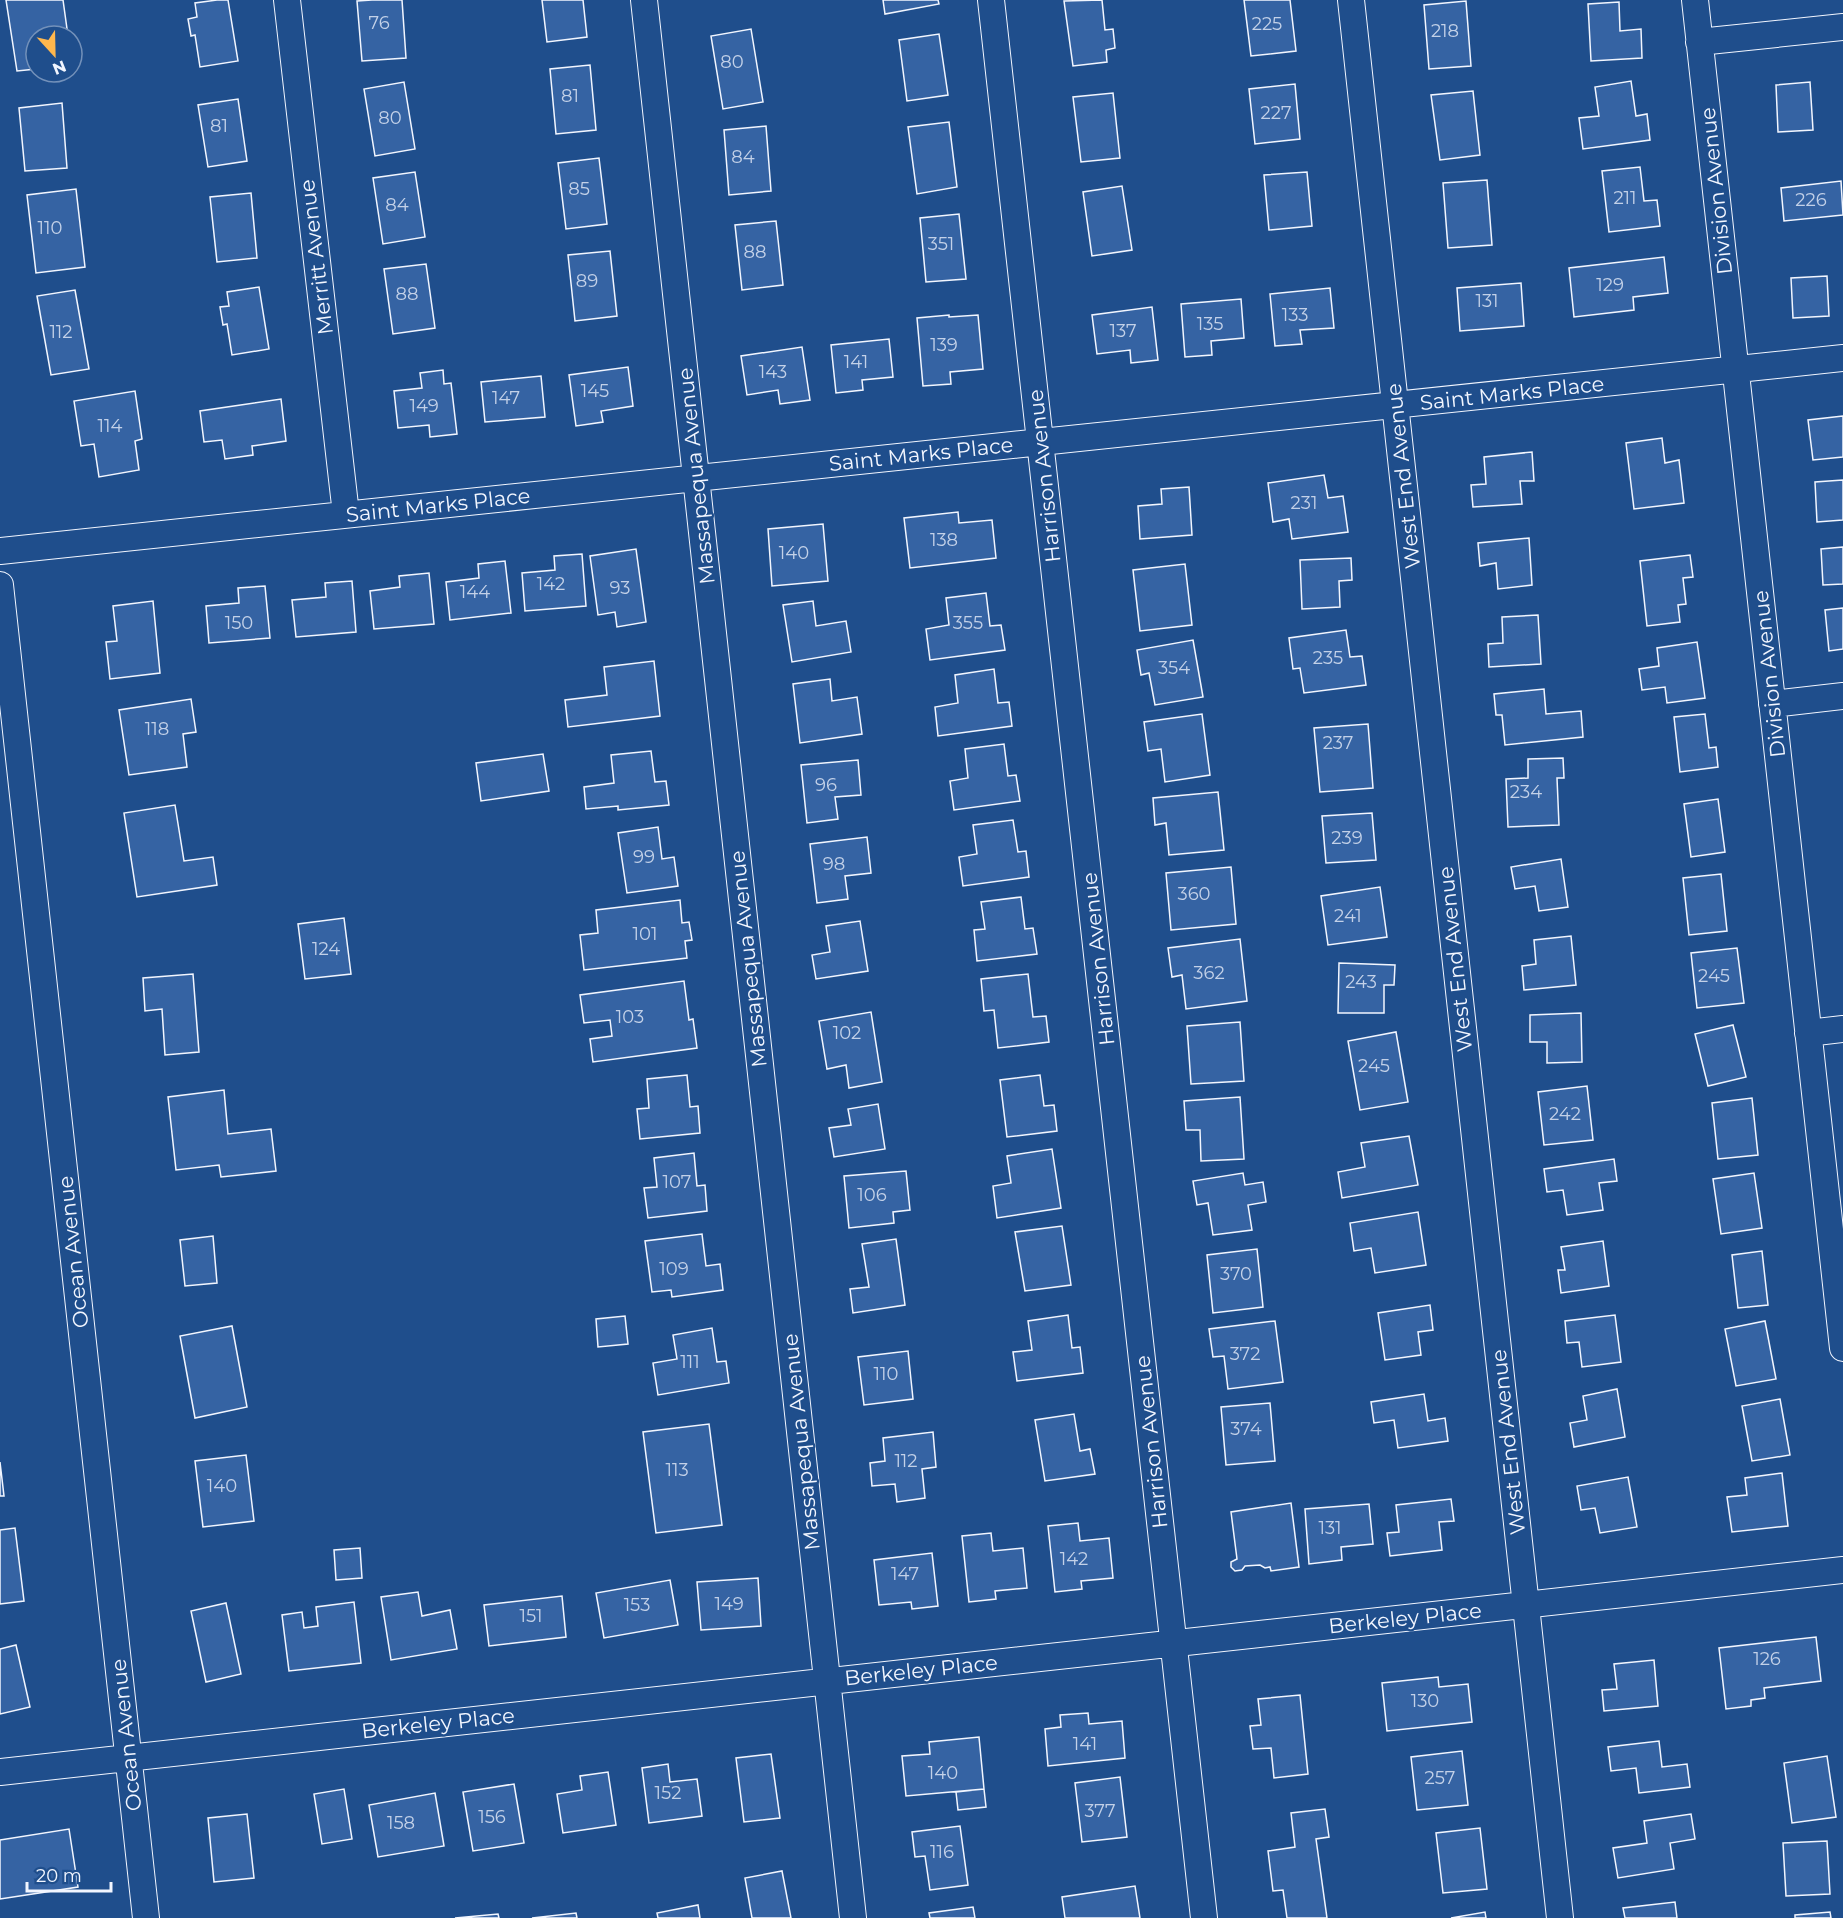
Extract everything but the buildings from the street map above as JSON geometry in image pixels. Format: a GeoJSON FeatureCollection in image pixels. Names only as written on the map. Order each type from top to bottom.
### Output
{"type":"FeatureCollection","features":[{"type":"Feature","properties":{"kind":"street","name":"Merritt Avenue"},"geometry":{"type":"LineString","coordinates":[[287,0],[346,514]]}},
{"type":"Feature","properties":{"kind":"street","name":"Massapequa Avenue"},"geometry":{"type":"LineString","coordinates":[[644,0],[853,1918]]}},
{"type":"Feature","properties":{"kind":"street","name":"Harrison Avenue"},"geometry":{"type":"LineString","coordinates":[[991,0],[1204,1918]]}},
{"type":"Feature","properties":{"kind":"street","name":"West End Avenue"},"geometry":{"type":"LineString","coordinates":[[1351,0],[1560,1918]]}},
{"type":"Feature","properties":{"kind":"street","name":"Division Avenue"},"geometry":{"type":"LineString","coordinates":[[1695,0],[1843,1348]]}},
{"type":"Feature","properties":{"kind":"street"},"geometry":{"type":"LineString","coordinates":[[1700,42],[1843,27]]}},
{"type":"Feature","properties":{"kind":"street","name":"Saint Marks Place"},"geometry":{"type":"LineString","coordinates":[[0,551],[1843,358]]}},
{"type":"Feature","properties":{"kind":"street","name":"Ocean Avenue"},"geometry":{"type":"LineString","coordinates":[[0,585],[146,1918]]}},
{"type":"Feature","properties":{"kind":"street"},"geometry":{"type":"LineString","coordinates":[[1772,704],[1843,696]]}},
{"type":"Feature","properties":{"kind":"street"},"geometry":{"type":"LineString","coordinates":[[1808,1033],[1843,1029]]}},
{"type":"Feature","properties":{"kind":"street","name":"Berkeley Place"},"geometry":{"type":"LineString","coordinates":[[0,1772],[1843,1570]]}}]}
